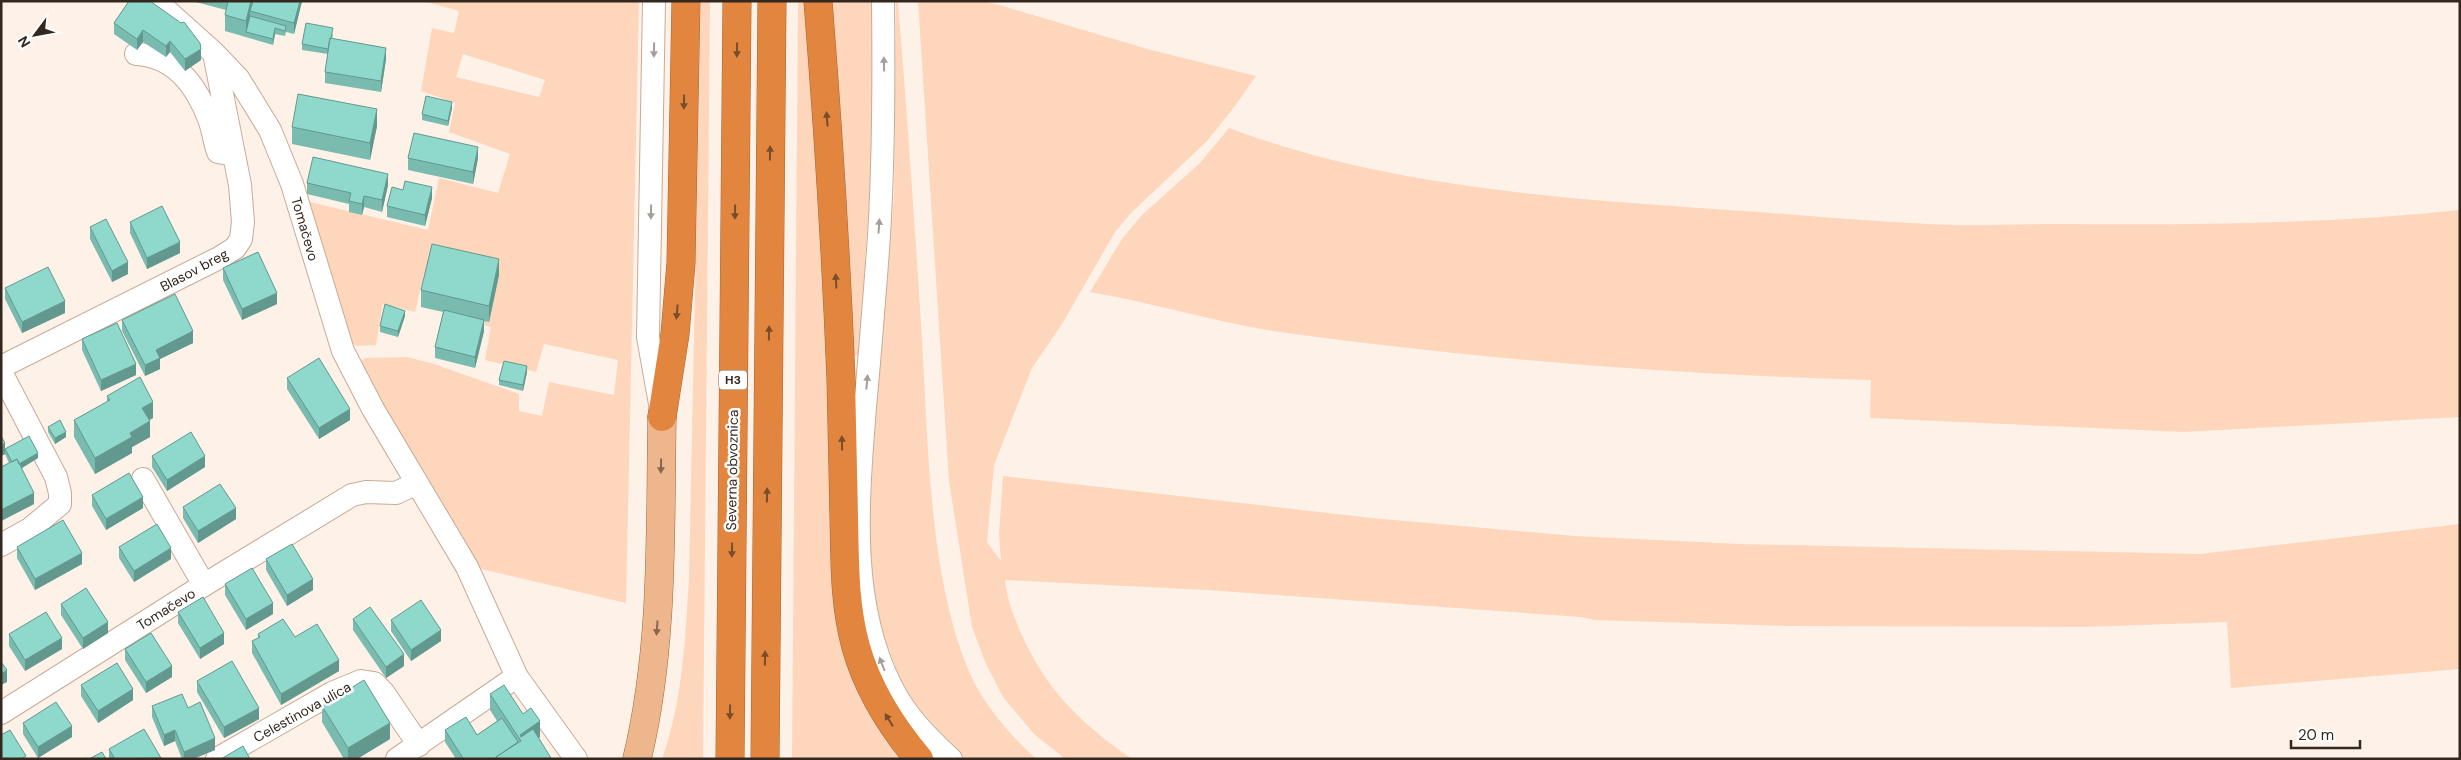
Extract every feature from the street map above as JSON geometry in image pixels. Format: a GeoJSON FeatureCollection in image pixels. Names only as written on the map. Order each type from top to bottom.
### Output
{"type":"FeatureCollection","features":[{"type":"Feature","properties":{"kind":"highway"},"geometry":{"type":"LineString","coordinates":[[662,417],[675,334],[681,263],[686,1]]}},
{"type":"Feature","properties":{"kind":"highway","name":"Severna obvoznica"},"geometry":{"type":"LineString","coordinates":[[730,759],[737,1]]}},
{"type":"Feature","properties":{"kind":"highway"},"geometry":{"type":"LineString","coordinates":[[764,759],[772,1]]}},
{"type":"Feature","properties":{"kind":"highway"},"geometry":{"type":"LineString","coordinates":[[818,1],[834,225],[841,379],[845,577],[849,614],[856,648],[868,680],[899,736],[919,759]]}},
{"type":"Feature","properties":{"kind":"main road"},"geometry":{"type":"LineString","coordinates":[[637,759],[656,647],[662,417]]}},
{"type":"Feature","properties":{"kind":"street","name":"Tomačevo"},"geometry":{"type":"LineString","coordinates":[[156,1],[214,53],[238,78],[270,130],[292,184],[342,351],[373,409],[467,567],[516,677],[576,759]]}},
{"type":"Feature","properties":{"kind":"street"},"geometry":{"type":"LineString","coordinates":[[654,1],[648,337],[662,417]]}},
{"type":"Feature","properties":{"kind":"street"},"geometry":{"type":"LineString","coordinates":[[883,1],[885,121],[882,196],[858,501],[860,563],[868,620],[891,686],[904,709],[921,730],[951,759]]}},
{"type":"Feature","properties":{"kind":"street","name":"Blasov breg"},"geometry":{"type":"LineString","coordinates":[[1,367],[219,258],[234,248],[241,239],[243,222],[240,185],[214,53]]}},
{"type":"Feature","properties":{"kind":"street"},"geometry":{"type":"LineString","coordinates":[[136,54],[149,54],[180,70],[190,82],[209,118],[218,152],[234,155]]}},
{"type":"Feature","properties":{"kind":"street"},"geometry":{"type":"LineString","coordinates":[[1,372],[56,477],[60,493],[60,504],[50,515],[1,545]]}},
{"type":"Feature","properties":{"kind":"street"},"geometry":{"type":"LineString","coordinates":[[143,479],[204,585]]}},
{"type":"Feature","properties":{"kind":"street","name":"Tomačevo"},"geometry":{"type":"LineString","coordinates":[[1,713],[204,585],[352,495],[366,492],[396,493],[417,483]]}},
{"type":"Feature","properties":{"kind":"street"},"geometry":{"type":"LineString","coordinates":[[397,759],[516,677]]}},
{"type":"Feature","properties":{"kind":"street","name":"Celestinova ulica"},"geometry":{"type":"LineString","coordinates":[[216,759],[332,693],[361,680],[374,683],[419,745]]}},
{"type":"Feature","properties":{"kind":"shaded area"},"geometry":{"type":"Polygon","coordinates":[[[423,1],[639,1],[626,603],[481,569],[408,452],[359,363],[365,358],[407,357],[434,364],[519,394],[519,411],[542,416],[549,382],[614,395],[618,360],[544,344],[536,372],[485,360],[491,327],[460,319],[467,286],[424,275],[415,312],[383,304],[376,345],[356,346],[351,341],[306,201],[428,230],[439,178],[498,193],[510,154],[449,132],[455,103],[421,91],[432,28],[454,33],[459,11],[423,1]],[[463,54],[456,77],[539,97],[545,80],[463,54]]]}},
{"type":"Feature","properties":{"kind":"shaded area"},"geometry":{"type":"Polygon","coordinates":[[[701,1],[710,1],[703,759],[662,759],[675,714],[679,692],[689,578],[701,1]]]}},
{"type":"Feature","properties":{"kind":"shaded area"},"geometry":{"type":"Polygon","coordinates":[[[798,1],[807,1],[830,373],[905,759],[792,759],[798,1]]]}},
{"type":"Feature","properties":{"kind":"shaded area"},"geometry":{"type":"Polygon","coordinates":[[[831,1],[872,1],[872,158],[859,353],[856,356],[852,354],[841,130],[831,1]]]}},
{"type":"Feature","properties":{"kind":"shaded area"},"geometry":{"type":"Polygon","coordinates":[[[896,1],[898,1],[911,170],[932,505],[944,588],[954,627],[972,678],[995,715],[1036,759],[965,759],[937,734],[904,689],[882,631],[867,567],[875,428],[894,195],[896,1]]]}},
{"type":"Feature","properties":{"kind":"shaded area"},"geometry":{"type":"Polygon","coordinates":[[[918,1],[981,1],[996,4],[1151,50],[1256,76],[1206,142],[1132,212],[1115,232],[1062,324],[1032,368],[994,465],[987,542],[1001,561],[999,534],[1003,476],[1372,518],[1575,536],[1739,544],[2199,554],[2460,524],[2460,669],[2231,688],[2227,622],[2083,627],[1791,626],[1594,620],[1581,617],[1207,590],[1005,580],[1009,600],[1020,631],[1041,671],[1053,688],[1066,704],[1096,732],[1132,759],[1065,759],[1034,734],[1003,697],[986,664],[972,627],[949,481],[918,1]]]}},
{"type":"Feature","properties":{"kind":"shaded area"},"geometry":{"type":"Polygon","coordinates":[[[1229,128],[1291,149],[1354,165],[1418,178],[1483,188],[1614,202],[1876,221],[1969,225],[2211,224],[2311,221],[2460,210],[2460,417],[2184,432],[1870,418],[1871,380],[1651,370],[1432,351],[1262,329],[1090,292],[1122,239],[1142,215],[1200,163],[1229,128]]]}},
{"type":"Feature","properties":{"kind":"building"},"geometry":{"type":"Polygon","coordinates":[[[129,1],[150,1],[181,23],[184,22],[200,43],[201,49],[185,59],[170,41],[166,46],[143,30],[137,39],[114,23],[129,1]]]}},
{"type":"Feature","properties":{"kind":"building"},"geometry":{"type":"Polygon","coordinates":[[[228,1],[251,1],[246,21],[225,15],[228,1]]]}},
{"type":"Feature","properties":{"kind":"building"},"geometry":{"type":"Polygon","coordinates":[[[253,1],[300,1],[294,23],[250,11],[253,1]]]}},
{"type":"Feature","properties":{"kind":"building"},"geometry":{"type":"Polygon","coordinates":[[[250,16],[286,26],[285,31],[275,28],[273,39],[246,32],[250,16]]]}},
{"type":"Feature","properties":{"kind":"building"},"geometry":{"type":"Polygon","coordinates":[[[306,23],[333,28],[328,49],[302,44],[306,23]]]}},
{"type":"Feature","properties":{"kind":"building"},"geometry":{"type":"Polygon","coordinates":[[[330,38],[386,48],[381,81],[325,72],[330,38]]]}},
{"type":"Feature","properties":{"kind":"building"},"geometry":{"type":"Polygon","coordinates":[[[298,94],[377,109],[370,143],[292,127],[298,94]]]}},
{"type":"Feature","properties":{"kind":"building"},"geometry":{"type":"Polygon","coordinates":[[[426,96],[452,102],[448,121],[422,114],[426,96]]]}},
{"type":"Feature","properties":{"kind":"building"},"geometry":{"type":"Polygon","coordinates":[[[414,133],[478,147],[473,172],[408,158],[414,133]]]}},
{"type":"Feature","properties":{"kind":"building"},"geometry":{"type":"Polygon","coordinates":[[[313,157],[388,174],[382,200],[364,196],[362,204],[349,201],[351,193],[307,183],[313,157]]]}},
{"type":"Feature","properties":{"kind":"building"},"geometry":{"type":"Polygon","coordinates":[[[405,181],[432,187],[425,215],[387,206],[392,187],[403,190],[405,181]]]}},
{"type":"Feature","properties":{"kind":"building"},"geometry":{"type":"Polygon","coordinates":[[[162,206],[180,242],[147,258],[130,222],[162,206]]]}},
{"type":"Feature","properties":{"kind":"building"},"geometry":{"type":"Polygon","coordinates":[[[106,219],[128,262],[112,271],[90,227],[106,219]]]}},
{"type":"Feature","properties":{"kind":"building"},"geometry":{"type":"Polygon","coordinates":[[[432,244],[499,259],[489,306],[421,290],[432,244]]]}},
{"type":"Feature","properties":{"kind":"building"},"geometry":{"type":"Polygon","coordinates":[[[258,252],[277,293],[242,309],[223,268],[258,252]]]}},
{"type":"Feature","properties":{"kind":"building"},"geometry":{"type":"Polygon","coordinates":[[[48,267],[65,301],[22,322],[5,288],[48,267]]]}},
{"type":"Feature","properties":{"kind":"building"},"geometry":{"type":"Polygon","coordinates":[[[175,294],[193,331],[156,350],[160,358],[145,365],[122,320],[175,294]]]}},
{"type":"Feature","properties":{"kind":"building"},"geometry":{"type":"Polygon","coordinates":[[[385,304],[405,311],[398,331],[380,326],[385,304]]]}},
{"type":"Feature","properties":{"kind":"building"},"geometry":{"type":"Polygon","coordinates":[[[444,310],[484,320],[475,357],[435,347],[444,310]]]}},
{"type":"Feature","properties":{"kind":"building"},"geometry":{"type":"Polygon","coordinates":[[[117,323],[136,364],[101,380],[82,339],[117,323]]]}},
{"type":"Feature","properties":{"kind":"building"},"geometry":{"type":"Polygon","coordinates":[[[319,358],[350,409],[319,428],[287,378],[319,358]]]}},
{"type":"Feature","properties":{"kind":"building"},"geometry":{"type":"Polygon","coordinates":[[[504,361],[527,366],[523,385],[499,380],[504,361]]]}},
{"type":"Feature","properties":{"kind":"building"},"geometry":{"type":"Polygon","coordinates":[[[140,377],[153,402],[142,408],[150,421],[130,433],[132,437],[95,458],[74,420],[110,400],[107,396],[140,377]]]}},
{"type":"Feature","properties":{"kind":"building"},"geometry":{"type":"Polygon","coordinates":[[[60,420],[66,432],[55,438],[48,427],[60,420]]]}},
{"type":"Feature","properties":{"kind":"building"},"geometry":{"type":"Polygon","coordinates":[[[191,432],[205,456],[167,480],[152,456],[191,432]]]}},
{"type":"Feature","properties":{"kind":"building"},"geometry":{"type":"Polygon","coordinates":[[[1,436],[5,443],[1,445],[1,436]]]}},
{"type":"Feature","properties":{"kind":"building"},"geometry":{"type":"Polygon","coordinates":[[[29,436],[38,453],[19,464],[17,459],[12,462],[5,449],[29,436]]]}},
{"type":"Feature","properties":{"kind":"building"},"geometry":{"type":"Polygon","coordinates":[[[17,459],[34,493],[1,510],[1,467],[17,459]]]}},
{"type":"Feature","properties":{"kind":"building"},"geometry":{"type":"Polygon","coordinates":[[[129,473],[143,497],[106,519],[92,495],[129,473]]]}},
{"type":"Feature","properties":{"kind":"building"},"geometry":{"type":"Polygon","coordinates":[[[220,484],[236,508],[198,531],[183,507],[220,484]]]}},
{"type":"Feature","properties":{"kind":"building"},"geometry":{"type":"Polygon","coordinates":[[[63,520],[82,553],[35,579],[17,547],[63,520]]]}},
{"type":"Feature","properties":{"kind":"building"},"geometry":{"type":"Polygon","coordinates":[[[157,524],[171,548],[134,571],[119,547],[157,524]]]}},
{"type":"Feature","properties":{"kind":"building"},"geometry":{"type":"Polygon","coordinates":[[[292,544],[313,579],[287,595],[266,559],[292,544]]]}},
{"type":"Feature","properties":{"kind":"building"},"geometry":{"type":"Polygon","coordinates":[[[252,568],[273,603],[246,619],[225,584],[252,568]]]}},
{"type":"Feature","properties":{"kind":"building"},"geometry":{"type":"Polygon","coordinates":[[[86,588],[108,622],[83,638],[61,604],[86,588]]]}},
{"type":"Feature","properties":{"kind":"building"},"geometry":{"type":"Polygon","coordinates":[[[203,597],[224,633],[200,648],[178,612],[203,597]]]}},
{"type":"Feature","properties":{"kind":"building"},"geometry":{"type":"Polygon","coordinates":[[[421,600],[441,630],[411,650],[391,620],[421,600]]]}},
{"type":"Feature","properties":{"kind":"building"},"geometry":{"type":"Polygon","coordinates":[[[370,607],[404,654],[386,667],[353,619],[370,607]]]}},
{"type":"Feature","properties":{"kind":"building"},"geometry":{"type":"Polygon","coordinates":[[[46,612],[62,638],[25,660],[9,634],[46,612]]]}},
{"type":"Feature","properties":{"kind":"building"},"geometry":{"type":"Polygon","coordinates":[[[283,619],[295,637],[317,624],[339,660],[281,694],[252,641],[260,637],[258,634],[283,619]]]}},
{"type":"Feature","properties":{"kind":"building"},"geometry":{"type":"Polygon","coordinates":[[[151,633],[172,666],[146,682],[125,649],[151,633]]]}},
{"type":"Feature","properties":{"kind":"building"},"geometry":{"type":"Polygon","coordinates":[[[232,661],[259,708],[224,727],[197,681],[232,661]]]}},
{"type":"Feature","properties":{"kind":"building"},"geometry":{"type":"Polygon","coordinates":[[[1,662],[7,670],[1,674],[1,662]]]}},
{"type":"Feature","properties":{"kind":"building"},"geometry":{"type":"Polygon","coordinates":[[[117,663],[133,689],[98,711],[81,685],[117,663]]]}},
{"type":"Feature","properties":{"kind":"building"},"geometry":{"type":"Polygon","coordinates":[[[364,680],[390,723],[348,748],[322,706],[364,680]]]}},
{"type":"Feature","properties":{"kind":"building"},"geometry":{"type":"Polygon","coordinates":[[[504,685],[523,714],[531,708],[540,721],[520,735],[521,737],[533,729],[550,759],[497,759],[496,757],[521,741],[490,694],[504,685]]]}},
{"type":"Feature","properties":{"kind":"building"},"geometry":{"type":"Polygon","coordinates":[[[182,694],[188,708],[200,702],[215,738],[184,752],[175,730],[164,735],[152,706],[182,694]]]}},
{"type":"Feature","properties":{"kind":"building"},"geometry":{"type":"Polygon","coordinates":[[[56,702],[72,726],[38,747],[23,723],[56,702]]]}},
{"type":"Feature","properties":{"kind":"building"},"geometry":{"type":"Polygon","coordinates":[[[466,717],[477,735],[502,718],[518,742],[496,757],[496,759],[461,759],[463,758],[445,730],[466,717]]]}},
{"type":"Feature","properties":{"kind":"building"},"geometry":{"type":"Polygon","coordinates":[[[144,729],[161,758],[115,759],[109,749],[144,729]]]}},
{"type":"Feature","properties":{"kind":"building"},"geometry":{"type":"Polygon","coordinates":[[[10,730],[26,756],[21,759],[1,759],[1,735],[10,730]]]}},
{"type":"Feature","properties":{"kind":"building"},"geometry":{"type":"Polygon","coordinates":[[[243,746],[250,759],[221,759],[243,746]]]}},
{"type":"Feature","properties":{"kind":"building"},"geometry":{"type":"Polygon","coordinates":[[[102,752],[106,759],[89,759],[102,752]]]}}]}
